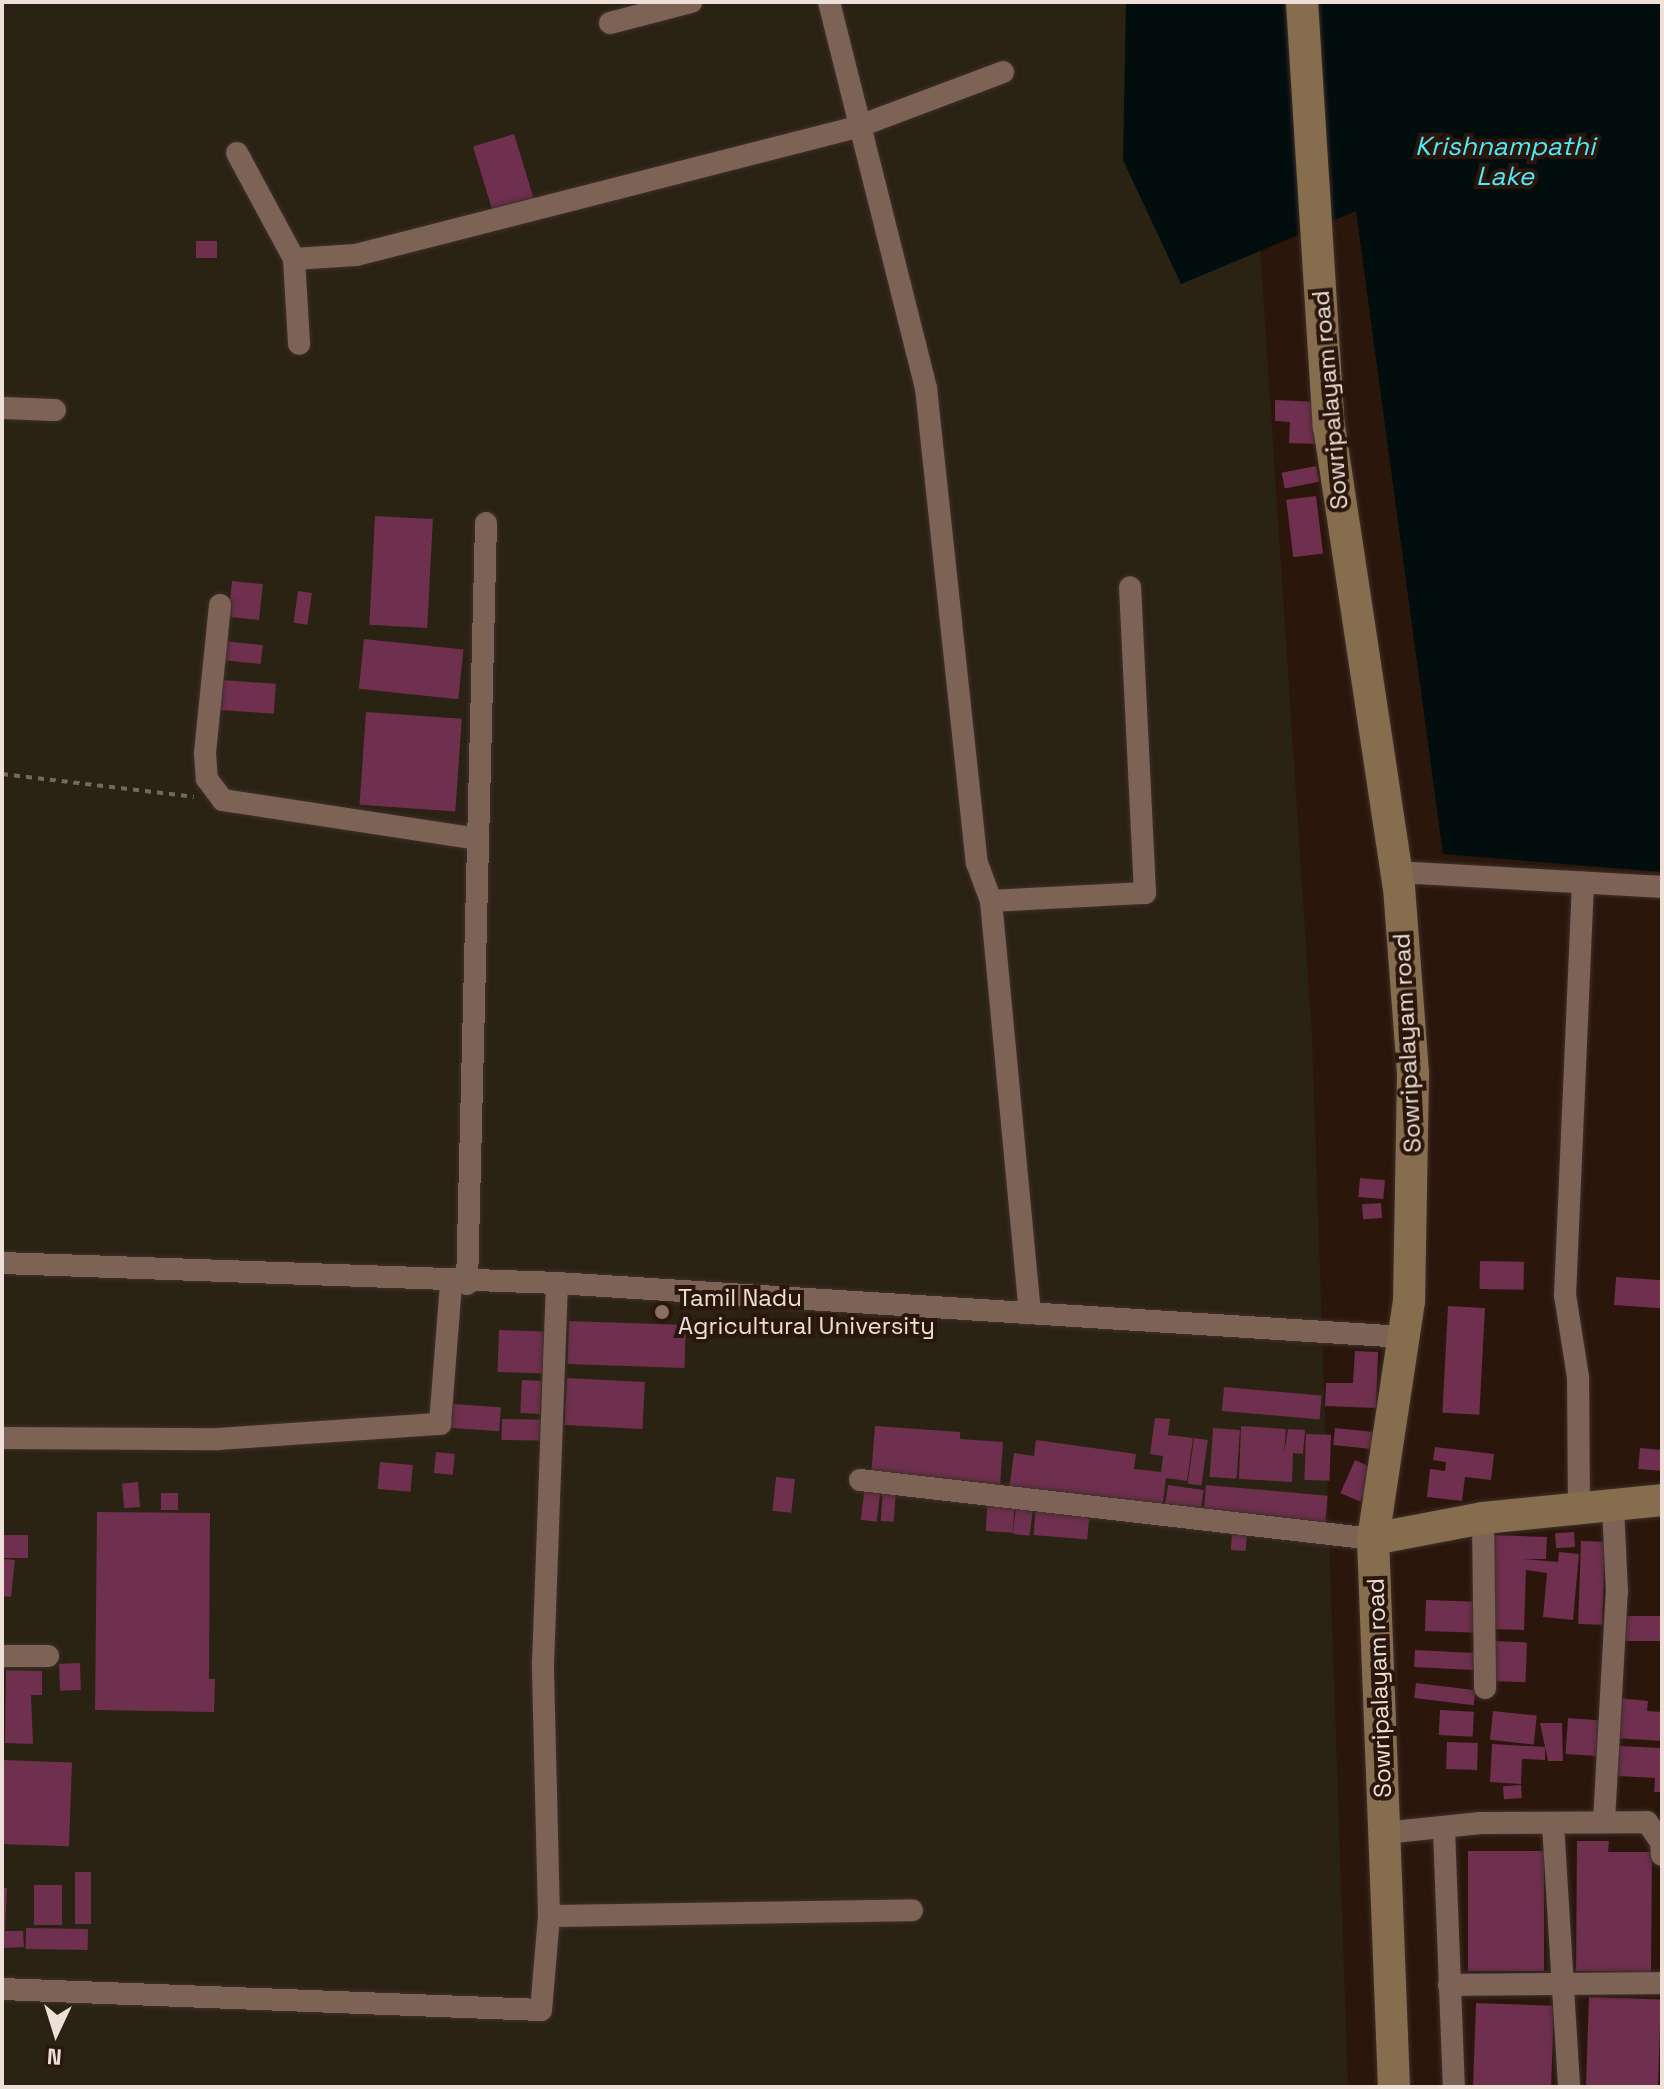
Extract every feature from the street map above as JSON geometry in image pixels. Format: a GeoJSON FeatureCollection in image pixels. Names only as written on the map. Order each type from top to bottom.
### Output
{"type":"FeatureCollection","features":[{"type":"Feature","properties":{"kind":"street"},"geometry":{"type":"LineString","coordinates":[[610,23],[691,2]]}},
{"type":"Feature","properties":{"kind":"street"},"geometry":{"type":"LineString","coordinates":[[829,2],[857,127],[926,388],[977,863],[991,901],[1030,1313]]}},
{"type":"Feature","properties":{"kind":"street","name":"Sowripalayam road"},"geometry":{"type":"LineString","coordinates":[[1302,2],[1329,426],[1397,872],[1413,1074],[1413,1209],[1404,1337],[1373,1539],[1394,2087]]}},
{"type":"Feature","properties":{"kind":"street"},"geometry":{"type":"LineString","coordinates":[[294,259],[356,255],[857,127],[1003,72]]}},
{"type":"Feature","properties":{"kind":"street"},"geometry":{"type":"LineString","coordinates":[[237,153],[294,259],[299,344]]}},
{"type":"Feature","properties":{"kind":"street"},"geometry":{"type":"LineString","coordinates":[[2,408],[55,410]]}},
{"type":"Feature","properties":{"kind":"street"},"geometry":{"type":"LineString","coordinates":[[2,1438],[218,1439],[440,1424],[459,1283],[478,839],[486,523]]}},
{"type":"Feature","properties":{"kind":"street"},"geometry":{"type":"LineString","coordinates":[[991,901],[1145,893],[1130,587]]}},
{"type":"Feature","properties":{"kind":"street"},"geometry":{"type":"LineString","coordinates":[[220,605],[205,753],[207,779],[223,800],[478,839]]}},
{"type":"Feature","properties":{"kind":"street"},"geometry":{"type":"LineString","coordinates":[[1397,872],[1662,887]]}},
{"type":"Feature","properties":{"kind":"street"},"geometry":{"type":"LineString","coordinates":[[1579,1510],[1578,1377],[1565,1295],[1583,882]]}},
{"type":"Feature","properties":{"kind":"street"},"geometry":{"type":"LineString","coordinates":[[2,1263],[459,1283],[557,1283],[1404,1337]]}},
{"type":"Feature","properties":{"kind":"street"},"geometry":{"type":"LineString","coordinates":[[2,1989],[541,2010],[549,1916],[543,1664],[557,1283]]}},
{"type":"Feature","properties":{"kind":"street"},"geometry":{"type":"LineString","coordinates":[[860,1480],[1373,1539],[1483,1518],[1662,1500]]}},
{"type":"Feature","properties":{"kind":"street"},"geometry":{"type":"LineString","coordinates":[[1604,1821],[1617,1592],[1613,1507]]}},
{"type":"Feature","properties":{"kind":"street"},"geometry":{"type":"LineString","coordinates":[[1483,1518],[1485,1688]]}},
{"type":"Feature","properties":{"kind":"street"},"geometry":{"type":"LineString","coordinates":[[2,1656],[48,1656]]}},
{"type":"Feature","properties":{"kind":"street"},"geometry":{"type":"LineString","coordinates":[[1384,1833],[1444,1830],[1480,1823],[1647,1822],[1661,1842],[1662,1855]]}},
{"type":"Feature","properties":{"kind":"street"},"geometry":{"type":"LineString","coordinates":[[1553,1824],[1569,2087]]}},
{"type":"Feature","properties":{"kind":"street"},"geometry":{"type":"LineString","coordinates":[[1444,1830],[1454,2087]]}},
{"type":"Feature","properties":{"kind":"street"},"geometry":{"type":"LineString","coordinates":[[549,1916],[912,1910]]}},
{"type":"Feature","properties":{"kind":"street"},"geometry":{"type":"LineString","coordinates":[[1449,1985],[1662,1983]]}},
{"type":"Feature","properties":{"kind":"path"},"geometry":{"type":"LineString","coordinates":[[2,774],[223,800]]}},
{"type":"Feature","properties":{"kind":"shaded area","name":"Tamil Nadu Agricultural University"},"geometry":{"type":"Polygon","coordinates":[[[2,2],[1244,2],[1312,1036],[1348,2087],[2,2087],[2,2]]]}},
{"type":"Feature","properties":{"kind":"water","name":"Krishnampathi Lake"},"geometry":{"type":"Polygon","coordinates":[[[1126,2],[1662,2],[1662,872],[1443,854],[1356,211],[1181,284],[1123,160],[1126,2]]]}},
{"type":"Feature","properties":{"kind":"building"},"geometry":{"type":"Polygon","coordinates":[[[514,134],[534,200],[493,213],[473,147],[514,134]]]}},
{"type":"Feature","properties":{"kind":"building"},"geometry":{"type":"Polygon","coordinates":[[[196,241],[217,241],[217,258],[196,258],[196,241]]]}},
{"type":"Feature","properties":{"kind":"building"},"geometry":{"type":"Polygon","coordinates":[[[1275,400],[1319,402],[1318,444],[1289,443],[1290,422],[1275,421],[1275,400]]]}},
{"type":"Feature","properties":{"kind":"building"},"geometry":{"type":"Polygon","coordinates":[[[1316,466],[1319,482],[1285,488],[1282,473],[1316,466]]]}},
{"type":"Feature","properties":{"kind":"building"},"geometry":{"type":"Polygon","coordinates":[[[1316,496],[1323,554],[1293,557],[1286,500],[1316,496]]]}},
{"type":"Feature","properties":{"kind":"building"},"geometry":{"type":"Polygon","coordinates":[[[375,516],[433,519],[427,628],[369,625],[375,516]]]}},
{"type":"Feature","properties":{"kind":"building"},"geometry":{"type":"Polygon","coordinates":[[[232,581],[263,584],[259,620],[228,617],[232,581]]]}},
{"type":"Feature","properties":{"kind":"building"},"geometry":{"type":"Polygon","coordinates":[[[298,591],[312,593],[307,625],[294,623],[298,591]]]}},
{"type":"Feature","properties":{"kind":"building"},"geometry":{"type":"Polygon","coordinates":[[[364,639],[463,649],[458,699],[359,689],[364,639]]]}},
{"type":"Feature","properties":{"kind":"building"},"geometry":{"type":"Polygon","coordinates":[[[223,641],[263,645],[261,664],[221,660],[223,641]]]}},
{"type":"Feature","properties":{"kind":"building"},"geometry":{"type":"Polygon","coordinates":[[[222,680],[276,684],[274,714],[220,710],[222,680]]]}},
{"type":"Feature","properties":{"kind":"building"},"geometry":{"type":"Polygon","coordinates":[[[366,712],[462,719],[455,811],[360,805],[366,712]]]}},
{"type":"Feature","properties":{"kind":"building"},"geometry":{"type":"Polygon","coordinates":[[[1360,1178],[1385,1180],[1383,1199],[1358,1197],[1360,1178]]]}},
{"type":"Feature","properties":{"kind":"building"},"geometry":{"type":"Polygon","coordinates":[[[1381,1203],[1382,1218],[1363,1219],[1362,1204],[1381,1203]]]}},
{"type":"Feature","properties":{"kind":"building"},"geometry":{"type":"Polygon","coordinates":[[[1480,1261],[1524,1262],[1524,1290],[1480,1289],[1480,1261]]]}},
{"type":"Feature","properties":{"kind":"building"},"geometry":{"type":"Polygon","coordinates":[[[1616,1277],[1662,1280],[1660,1308],[1614,1305],[1616,1277]]]}},
{"type":"Feature","properties":{"kind":"building"},"geometry":{"type":"Polygon","coordinates":[[[1448,1306],[1485,1308],[1479,1415],[1442,1413],[1448,1306]]]}},
{"type":"Feature","properties":{"kind":"building"},"geometry":{"type":"Polygon","coordinates":[[[569,1321],[686,1325],[684,1368],[567,1364],[569,1321]]]}},
{"type":"Feature","properties":{"kind":"building"},"geometry":{"type":"Polygon","coordinates":[[[499,1330],[545,1332],[544,1374],[498,1372],[499,1330]]]}},
{"type":"Feature","properties":{"kind":"building"},"geometry":{"type":"Polygon","coordinates":[[[1355,1351],[1378,1352],[1376,1408],[1325,1406],[1326,1383],[1353,1383],[1355,1351]]]}},
{"type":"Feature","properties":{"kind":"building"},"geometry":{"type":"Polygon","coordinates":[[[567,1378],[645,1382],[642,1429],[565,1425],[567,1378]]]}},
{"type":"Feature","properties":{"kind":"building"},"geometry":{"type":"Polygon","coordinates":[[[522,1380],[542,1381],[540,1414],[520,1413],[522,1380]]]}},
{"type":"Feature","properties":{"kind":"building"},"geometry":{"type":"Polygon","coordinates":[[[1224,1387],[1322,1396],[1320,1419],[1222,1411],[1224,1387]]]}},
{"type":"Feature","properties":{"kind":"building"},"geometry":{"type":"Polygon","coordinates":[[[453,1404],[501,1407],[499,1431],[451,1428],[453,1404]]]}},
{"type":"Feature","properties":{"kind":"building"},"geometry":{"type":"Polygon","coordinates":[[[1155,1418],[1170,1419],[1168,1435],[1193,1438],[1187,1481],[1166,1478],[1162,1509],[1009,1490],[1014,1453],[1034,1456],[1036,1440],[1136,1454],[1134,1469],[1161,1472],[1163,1456],[1150,1454],[1155,1418]]]}},
{"type":"Feature","properties":{"kind":"building"},"geometry":{"type":"Polygon","coordinates":[[[502,1419],[542,1420],[542,1441],[502,1440],[502,1419]]]}},
{"type":"Feature","properties":{"kind":"building"},"geometry":{"type":"Polygon","coordinates":[[[875,1426],[960,1432],[960,1439],[1003,1442],[1000,1486],[871,1476],[875,1426]]]}},
{"type":"Feature","properties":{"kind":"building"},"geometry":{"type":"Polygon","coordinates":[[[1241,1426],[1286,1429],[1284,1453],[1288,1429],[1305,1430],[1303,1454],[1293,1453],[1292,1482],[1239,1479],[1241,1426]]]}},
{"type":"Feature","properties":{"kind":"building"},"geometry":{"type":"Polygon","coordinates":[[[1213,1428],[1240,1430],[1237,1479],[1210,1477],[1213,1428]]]}},
{"type":"Feature","properties":{"kind":"building"},"geometry":{"type":"Polygon","coordinates":[[[1335,1428],[1376,1432],[1374,1449],[1333,1445],[1335,1428]]]}},
{"type":"Feature","properties":{"kind":"building"},"geometry":{"type":"Polygon","coordinates":[[[1306,1434],[1331,1435],[1329,1481],[1304,1480],[1306,1434]]]}},
{"type":"Feature","properties":{"kind":"building"},"geometry":{"type":"Polygon","coordinates":[[[1194,1438],[1208,1440],[1201,1486],[1188,1484],[1194,1438]]]}},
{"type":"Feature","properties":{"kind":"building"},"geometry":{"type":"Polygon","coordinates":[[[1435,1447],[1494,1454],[1491,1480],[1465,1477],[1462,1501],[1427,1497],[1430,1469],[1445,1471],[1446,1462],[1433,1460],[1435,1447]]]}},
{"type":"Feature","properties":{"kind":"building"},"geometry":{"type":"Polygon","coordinates":[[[1640,1448],[1662,1450],[1660,1471],[1638,1469],[1640,1448]]]}},
{"type":"Feature","properties":{"kind":"building"},"geometry":{"type":"Polygon","coordinates":[[[436,1452],[455,1454],[453,1475],[434,1473],[436,1452]]]}},
{"type":"Feature","properties":{"kind":"building"},"geometry":{"type":"Polygon","coordinates":[[[1355,1460],[1375,1469],[1360,1502],[1340,1493],[1355,1460]]]}},
{"type":"Feature","properties":{"kind":"building"},"geometry":{"type":"Polygon","coordinates":[[[380,1462],[413,1465],[411,1492],[378,1489],[380,1462]]]}},
{"type":"Feature","properties":{"kind":"building"},"geometry":{"type":"Polygon","coordinates":[[[776,1477],[795,1479],[791,1513],[772,1511],[776,1477]]]}},
{"type":"Feature","properties":{"kind":"building"},"geometry":{"type":"Polygon","coordinates":[[[138,1482],[140,1507],[124,1508],[122,1483],[138,1482]]]}},
{"type":"Feature","properties":{"kind":"building"},"geometry":{"type":"Polygon","coordinates":[[[865,1485],[881,1487],[877,1522],[861,1520],[865,1485]]]}},
{"type":"Feature","properties":{"kind":"building"},"geometry":{"type":"Polygon","coordinates":[[[1168,1485],[1204,1490],[1200,1517],[1164,1512],[1168,1485]]]}},
{"type":"Feature","properties":{"kind":"building"},"geometry":{"type":"Polygon","coordinates":[[[1206,1485],[1328,1496],[1325,1529],[1203,1518],[1206,1485]]]}},
{"type":"Feature","properties":{"kind":"building"},"geometry":{"type":"Polygon","coordinates":[[[883,1489],[896,1490],[894,1522],[881,1521],[883,1489]]]}},
{"type":"Feature","properties":{"kind":"building"},"geometry":{"type":"Polygon","coordinates":[[[161,1493],[178,1493],[178,1510],[161,1510],[161,1493]]]}},
{"type":"Feature","properties":{"kind":"building"},"geometry":{"type":"Polygon","coordinates":[[[988,1498],[1015,1500],[1013,1533],[986,1531],[988,1498]]]}},
{"type":"Feature","properties":{"kind":"building"},"geometry":{"type":"Polygon","coordinates":[[[1017,1499],[1034,1501],[1030,1536],[1013,1534],[1017,1499]]]}},
{"type":"Feature","properties":{"kind":"building"},"geometry":{"type":"Polygon","coordinates":[[[1036,1506],[1090,1511],[1087,1540],[1033,1535],[1036,1506]]]}},
{"type":"Feature","properties":{"kind":"building"},"geometry":{"type":"Polygon","coordinates":[[[97,1512],[210,1513],[209,1679],[215,1679],[214,1712],[95,1710],[97,1512]]]}},
{"type":"Feature","properties":{"kind":"building"},"geometry":{"type":"Polygon","coordinates":[[[1574,1532],[1575,1547],[1556,1548],[1555,1533],[1574,1532]]]}},
{"type":"Feature","properties":{"kind":"building"},"geometry":{"type":"Polygon","coordinates":[[[1232,1533],[1247,1534],[1246,1551],[1231,1550],[1232,1533]]]}},
{"type":"Feature","properties":{"kind":"building"},"geometry":{"type":"Polygon","coordinates":[[[2,1535],[28,1535],[28,1558],[2,1558],[2,1535]]]}},
{"type":"Feature","properties":{"kind":"building"},"geometry":{"type":"Polygon","coordinates":[[[1494,1535],[1547,1537],[1546,1559],[1524,1559],[1558,1562],[1559,1552],[1579,1554],[1573,1620],[1543,1617],[1547,1573],[1526,1570],[1524,1630],[1491,1629],[1494,1535]]]}},
{"type":"Feature","properties":{"kind":"building"},"geometry":{"type":"Polygon","coordinates":[[[1581,1541],[1605,1542],[1602,1625],[1578,1624],[1581,1541]]]}},
{"type":"Feature","properties":{"kind":"building"},"geometry":{"type":"Polygon","coordinates":[[[2,1559],[15,1560],[11,1597],[2,1596],[2,1559]]]}},
{"type":"Feature","properties":{"kind":"building"},"geometry":{"type":"Polygon","coordinates":[[[1426,1600],[1478,1602],[1477,1633],[1425,1631],[1426,1600]]]}},
{"type":"Feature","properties":{"kind":"building"},"geometry":{"type":"Polygon","coordinates":[[[1625,1616],[1662,1616],[1662,1641],[1625,1641],[1625,1616]]]}},
{"type":"Feature","properties":{"kind":"building"},"geometry":{"type":"Polygon","coordinates":[[[1491,1641],[1527,1642],[1526,1682],[1490,1681],[1491,1641]]]}},
{"type":"Feature","properties":{"kind":"building"},"geometry":{"type":"Polygon","coordinates":[[[1415,1650],[1479,1653],[1478,1670],[1414,1667],[1415,1650]]]}},
{"type":"Feature","properties":{"kind":"building"},"geometry":{"type":"Polygon","coordinates":[[[80,1663],[81,1690],[60,1691],[59,1664],[80,1663]]]}},
{"type":"Feature","properties":{"kind":"building"},"geometry":{"type":"Polygon","coordinates":[[[6,1670],[42,1671],[42,1695],[31,1695],[33,1744],[5,1743],[6,1670]]]}},
{"type":"Feature","properties":{"kind":"building"},"geometry":{"type":"Polygon","coordinates":[[[1416,1683],[1476,1690],[1474,1705],[1414,1698],[1416,1683]]]}},
{"type":"Feature","properties":{"kind":"building"},"geometry":{"type":"Polygon","coordinates":[[[1618,1698],[1648,1701],[1647,1711],[1662,1712],[1662,1741],[1615,1738],[1618,1698]]]}},
{"type":"Feature","properties":{"kind":"building"},"geometry":{"type":"Polygon","coordinates":[[[1440,1710],[1474,1712],[1473,1737],[1439,1735],[1440,1710]]]}},
{"type":"Feature","properties":{"kind":"building"},"geometry":{"type":"Polygon","coordinates":[[[1493,1711],[1537,1716],[1534,1744],[1490,1740],[1493,1711]]]}},
{"type":"Feature","properties":{"kind":"building"},"geometry":{"type":"Polygon","coordinates":[[[1568,1718],[1599,1720],[1596,1756],[1565,1754],[1568,1718]]]}},
{"type":"Feature","properties":{"kind":"building"},"geometry":{"type":"Polygon","coordinates":[[[1540,1723],[1562,1723],[1563,1761],[1548,1761],[1540,1723]]]}},
{"type":"Feature","properties":{"kind":"building"},"geometry":{"type":"Polygon","coordinates":[[[1447,1742],[1478,1743],[1477,1770],[1446,1769],[1447,1742]]]}},
{"type":"Feature","properties":{"kind":"building"},"geometry":{"type":"Polygon","coordinates":[[[1492,1744],[1545,1747],[1545,1760],[1522,1759],[1521,1784],[1490,1782],[1492,1744]]]}},
{"type":"Feature","properties":{"kind":"building"},"geometry":{"type":"Polygon","coordinates":[[[1619,1746],[1662,1748],[1662,1792],[1654,1792],[1655,1778],[1618,1776],[1619,1746]]]}},
{"type":"Feature","properties":{"kind":"building"},"geometry":{"type":"Polygon","coordinates":[[[3,1760],[72,1762],[69,1846],[2,1844],[3,1760]]]}},
{"type":"Feature","properties":{"kind":"building"},"geometry":{"type":"Polygon","coordinates":[[[1521,1785],[1522,1798],[1504,1799],[1503,1786],[1521,1785]]]}},
{"type":"Feature","properties":{"kind":"building"},"geometry":{"type":"Polygon","coordinates":[[[1577,1841],[1609,1841],[1608,1852],[1652,1852],[1651,1972],[1576,1971],[1577,1841]]]}},
{"type":"Feature","properties":{"kind":"building"},"geometry":{"type":"Polygon","coordinates":[[[1468,1851],[1544,1851],[1544,1971],[1468,1971],[1468,1851]]]}},
{"type":"Feature","properties":{"kind":"building"},"geometry":{"type":"Polygon","coordinates":[[[75,1872],[91,1872],[91,1924],[75,1924],[75,1872]]]}},
{"type":"Feature","properties":{"kind":"building"},"geometry":{"type":"Polygon","coordinates":[[[34,1885],[62,1885],[62,1925],[34,1925],[34,1885]]]}},
{"type":"Feature","properties":{"kind":"building"},"geometry":{"type":"Polygon","coordinates":[[[2,1887],[7,1888],[5,1931],[23,1931],[24,1947],[2,1948],[2,1887]]]}},
{"type":"Feature","properties":{"kind":"building"},"geometry":{"type":"Polygon","coordinates":[[[26,1928],[88,1929],[88,1950],[26,1949],[26,1928]]]}},
{"type":"Feature","properties":{"kind":"building"},"geometry":{"type":"Polygon","coordinates":[[[1589,1997],[1661,2000],[1658,2087],[1586,2087],[1589,1997]]]}},
{"type":"Feature","properties":{"kind":"building"},"geometry":{"type":"Polygon","coordinates":[[[1476,2003],[1554,2006],[1551,2087],[1473,2087],[1476,2003]]]}},
{"type":"Feature","properties":{"kind":"place","name":"Tamil Nadu Agricultural University"},"geometry":{"type":"Point","coordinates":[662,1312]}}]}
